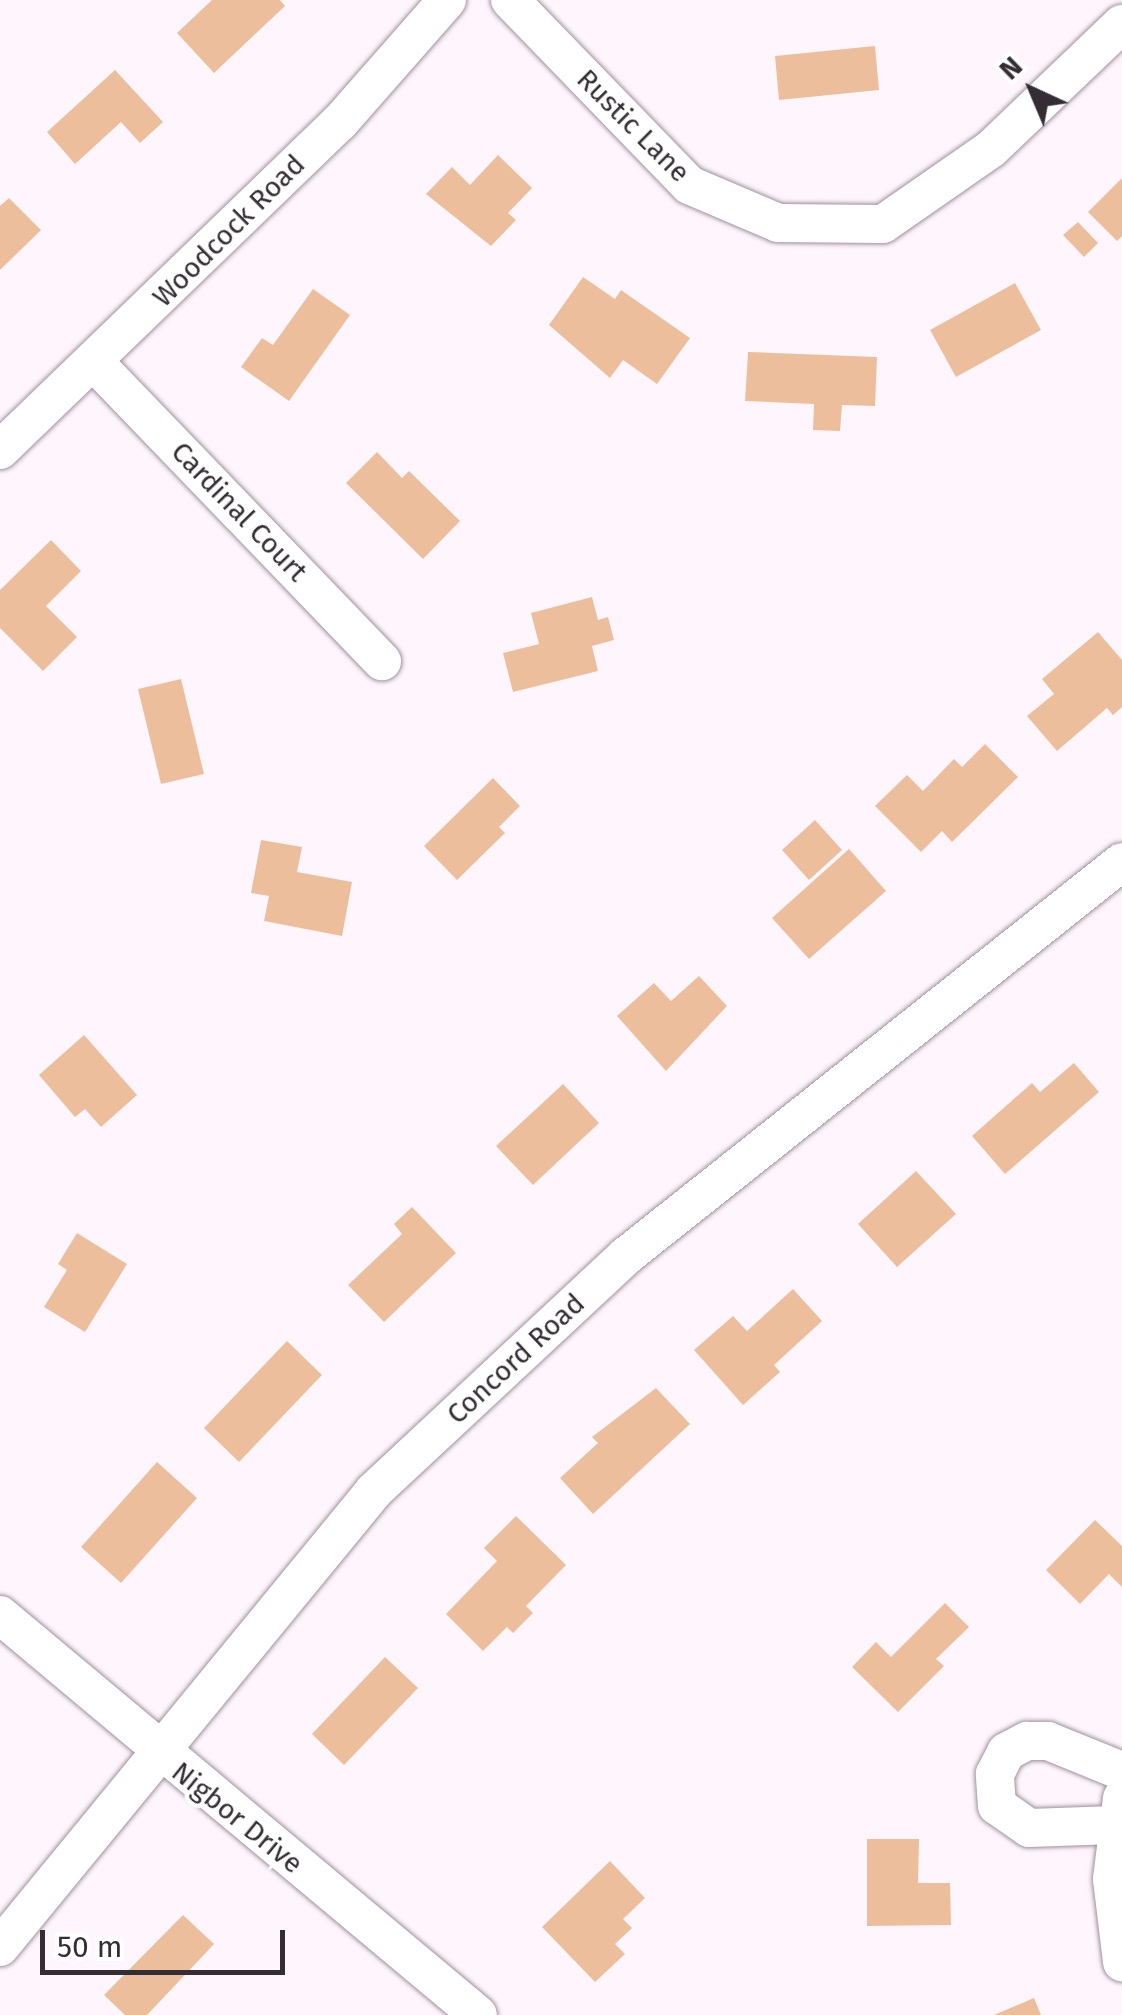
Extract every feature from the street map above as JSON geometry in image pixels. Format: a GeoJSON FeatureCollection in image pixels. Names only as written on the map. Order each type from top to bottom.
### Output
{"type":"FeatureCollection","features":[{"type":"Feature","properties":{"kind":"street","name":"Woodcock Road"},"geometry":{"type":"LineString","coordinates":[[0,450],[95,363],[340,122],[447,0]]}},
{"type":"Feature","properties":{"kind":"street","name":"Rustic Lane"},"geometry":{"type":"LineString","coordinates":[[510,0],[690,185],[778,223],[883,224],[990,149],[1122,24]]}},
{"type":"Feature","properties":{"kind":"street","name":"Cardinal Court"},"geometry":{"type":"LineString","coordinates":[[95,363],[382,661]]}},
{"type":"Feature","properties":{"kind":"street","name":"Concord Road"},"geometry":{"type":"LineString","coordinates":[[0,1948],[162,1756],[374,1490],[626,1256],[1122,862]]}},
{"type":"Feature","properties":{"kind":"street","name":"Nigbor Drive"},"geometry":{"type":"LineString","coordinates":[[0,1615],[162,1756],[478,2015]]}},
{"type":"Feature","properties":{"kind":"street"},"geometry":{"type":"LineString","coordinates":[[1122,1771],[1048,1741],[1026,1740],[1006,1752],[994,1774],[997,1806],[1029,1828],[1118,1811],[1112,1880],[1122,1962]]}},
{"type":"Feature","properties":{"kind":"building"},"geometry":{"type":"Polygon","coordinates":[[[212,0],[280,0],[285,6],[214,73],[177,33],[212,0]]]}},
{"type":"Feature","properties":{"kind":"building"},"geometry":{"type":"Polygon","coordinates":[[[875,46],[879,90],[779,100],[775,56],[875,46]]]}},
{"type":"Feature","properties":{"kind":"building"},"geometry":{"type":"Polygon","coordinates":[[[115,70],[163,122],[140,143],[121,122],[75,164],[47,132],[115,70]]]}},
{"type":"Feature","properties":{"kind":"building"},"geometry":{"type":"Polygon","coordinates":[[[498,155],[532,188],[508,213],[516,220],[491,246],[426,194],[452,167],[470,185],[498,155]]]}},
{"type":"Feature","properties":{"kind":"building"},"geometry":{"type":"Polygon","coordinates":[[[1122,178],[1122,236],[1117,241],[1088,212],[1122,178]]]}},
{"type":"Feature","properties":{"kind":"building"},"geometry":{"type":"Polygon","coordinates":[[[9,198],[41,230],[0,270],[0,206],[9,198]]]}},
{"type":"Feature","properties":{"kind":"building"},"geometry":{"type":"Polygon","coordinates":[[[1078,222],[1098,243],[1084,257],[1063,235],[1078,222]]]}},
{"type":"Feature","properties":{"kind":"building"},"geometry":{"type":"Polygon","coordinates":[[[583,277],[615,299],[621,290],[690,338],[657,384],[623,360],[610,378],[549,325],[583,277]]]}},
{"type":"Feature","properties":{"kind":"building"},"geometry":{"type":"Polygon","coordinates":[[[1015,283],[1041,330],[956,377],[930,330],[1015,283]]]}},
{"type":"Feature","properties":{"kind":"building"},"geometry":{"type":"Polygon","coordinates":[[[313,289],[350,315],[289,401],[241,367],[262,338],[273,345],[313,289]]]}},
{"type":"Feature","properties":{"kind":"building"},"geometry":{"type":"Polygon","coordinates":[[[748,352],[877,357],[875,406],[842,405],[840,431],[813,430],[814,404],[745,401],[748,352]]]}},
{"type":"Feature","properties":{"kind":"building"},"geometry":{"type":"Polygon","coordinates":[[[377,452],[402,478],[409,471],[460,521],[423,559],[346,483],[377,452]]]}},
{"type":"Feature","properties":{"kind":"building"},"geometry":{"type":"Polygon","coordinates":[[[51,540],[81,571],[46,606],[77,637],[43,671],[0,628],[0,590],[51,540]]]}},
{"type":"Feature","properties":{"kind":"building"},"geometry":{"type":"Polygon","coordinates":[[[592,597],[598,620],[608,617],[614,640],[592,646],[598,671],[513,692],[503,653],[539,644],[531,613],[592,597]]]}},
{"type":"Feature","properties":{"kind":"building"},"geometry":{"type":"Polygon","coordinates":[[[1098,632],[1122,660],[1122,707],[1113,715],[1107,708],[1057,751],[1027,716],[1054,694],[1042,679],[1098,632]]]}},
{"type":"Feature","properties":{"kind":"building"},"geometry":{"type":"Polygon","coordinates":[[[181,679],[204,774],[161,784],[138,689],[181,679]]]}},
{"type":"Feature","properties":{"kind":"building"},"geometry":{"type":"Polygon","coordinates":[[[985,744],[1018,777],[952,842],[942,831],[921,852],[875,806],[907,775],[923,791],[954,759],[962,767],[985,744]]]}},
{"type":"Feature","properties":{"kind":"building"},"geometry":{"type":"Polygon","coordinates":[[[493,778],[520,806],[499,827],[505,833],[457,880],[424,846],[493,778]]]}},
{"type":"Feature","properties":{"kind":"building"},"geometry":{"type":"Polygon","coordinates":[[[815,820],[842,850],[809,880],[782,850],[815,820]]]}},
{"type":"Feature","properties":{"kind":"building"},"geometry":{"type":"Polygon","coordinates":[[[261,840],[302,847],[297,872],[352,882],[342,936],[264,921],[269,896],[251,893],[261,840]]]}},
{"type":"Feature","properties":{"kind":"building"},"geometry":{"type":"Polygon","coordinates":[[[849,849],[886,891],[809,959],[772,918],[849,849]]]}},
{"type":"Feature","properties":{"kind":"building"},"geometry":{"type":"Polygon","coordinates":[[[699,976],[727,1006],[666,1071],[617,1016],[654,983],[671,1001],[699,976]]]}},
{"type":"Feature","properties":{"kind":"building"},"geometry":{"type":"Polygon","coordinates":[[[84,1035],[137,1095],[101,1127],[85,1109],[75,1117],[39,1075],[84,1035]]]}},
{"type":"Feature","properties":{"kind":"building"},"geometry":{"type":"Polygon","coordinates":[[[1074,1063],[1099,1092],[1005,1174],[972,1136],[1032,1083],[1040,1092],[1074,1063]]]}},
{"type":"Feature","properties":{"kind":"building"},"geometry":{"type":"Polygon","coordinates":[[[563,1084],[599,1123],[533,1185],[496,1146],[563,1084]]]}},
{"type":"Feature","properties":{"kind":"building"},"geometry":{"type":"Polygon","coordinates":[[[916,1171],[956,1214],[897,1267],[858,1224],[916,1171]]]}},
{"type":"Feature","properties":{"kind":"building"},"geometry":{"type":"Polygon","coordinates":[[[412,1207],[456,1253],[384,1322],[348,1285],[402,1234],[394,1224],[412,1207]]]}},
{"type":"Feature","properties":{"kind":"building"},"geometry":{"type":"Polygon","coordinates":[[[77,1233],[127,1264],[85,1332],[44,1307],[67,1270],[58,1264],[77,1233]]]}},
{"type":"Feature","properties":{"kind":"building"},"geometry":{"type":"Polygon","coordinates":[[[793,1289],[822,1321],[774,1365],[780,1372],[743,1405],[694,1350],[733,1316],[747,1331],[793,1289]]]}},
{"type":"Feature","properties":{"kind":"building"},"geometry":{"type":"Polygon","coordinates":[[[287,1341],[322,1375],[239,1462],[204,1428],[287,1341]]]}},
{"type":"Feature","properties":{"kind":"building"},"geometry":{"type":"Polygon","coordinates":[[[656,1388],[690,1424],[593,1514],[560,1478],[598,1443],[592,1437],[656,1388]]]}},
{"type":"Feature","properties":{"kind":"building"},"geometry":{"type":"Polygon","coordinates":[[[157,1462],[197,1498],[121,1583],[81,1547],[157,1462]]]}},
{"type":"Feature","properties":{"kind":"building"},"geometry":{"type":"Polygon","coordinates":[[[516,1516],[566,1565],[526,1606],[533,1613],[513,1633],[507,1627],[483,1651],[446,1614],[497,1561],[484,1548],[516,1516]]]}},
{"type":"Feature","properties":{"kind":"building"},"geometry":{"type":"Polygon","coordinates":[[[1095,1520],[1122,1546],[1122,1587],[1109,1574],[1080,1604],[1046,1570],[1095,1520]]]}},
{"type":"Feature","properties":{"kind":"building"},"geometry":{"type":"Polygon","coordinates":[[[945,1603],[969,1627],[936,1659],[944,1666],[898,1712],[852,1667],[876,1642],[891,1657],[945,1603]]]}},
{"type":"Feature","properties":{"kind":"building"},"geometry":{"type":"Polygon","coordinates":[[[385,1657],[418,1688],[344,1765],[312,1734],[385,1657]]]}},
{"type":"Feature","properties":{"kind":"building"},"geometry":{"type":"Polygon","coordinates":[[[867,1839],[919,1839],[918,1883],[950,1883],[951,1925],[867,1926],[867,1839]]]}},
{"type":"Feature","properties":{"kind":"building"},"geometry":{"type":"Polygon","coordinates":[[[610,1861],[645,1898],[623,1919],[632,1928],[615,1944],[625,1954],[595,1982],[542,1927],[610,1861]]]}},
{"type":"Feature","properties":{"kind":"building"},"geometry":{"type":"Polygon","coordinates":[[[183,1915],[214,1944],[147,2015],[125,2015],[104,1995],[183,1915]]]}},
{"type":"Feature","properties":{"kind":"building"},"geometry":{"type":"Polygon","coordinates":[[[1034,1998],[1041,2015],[994,2015],[1034,1998]]]}}]}
